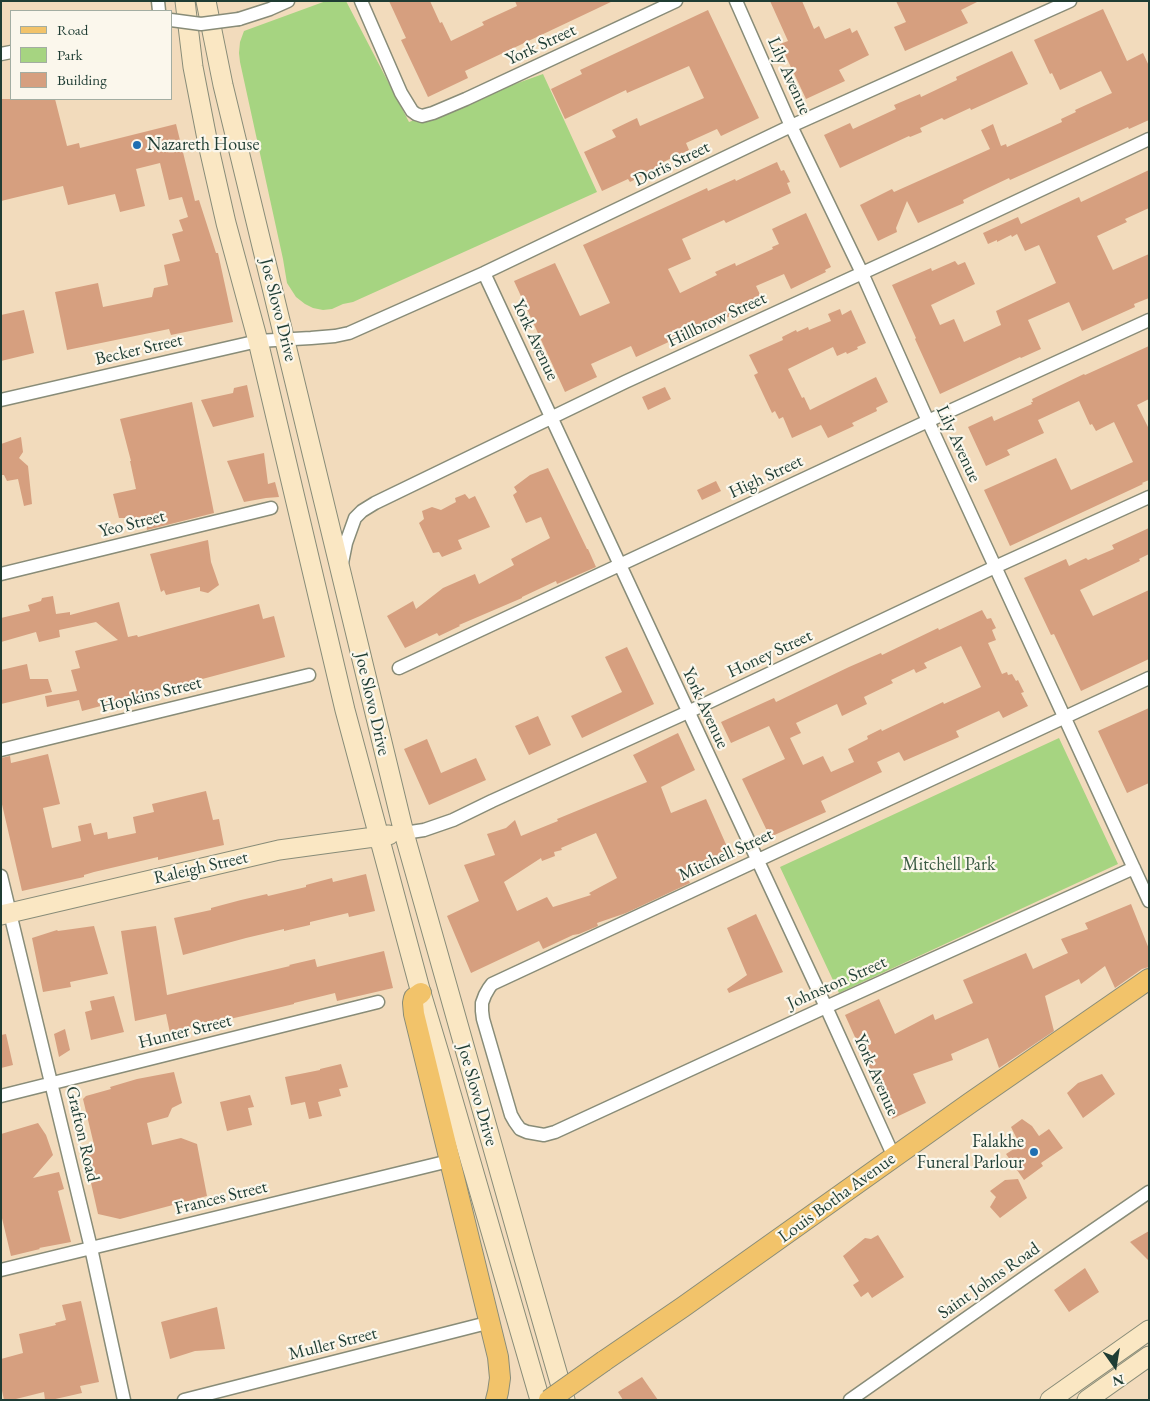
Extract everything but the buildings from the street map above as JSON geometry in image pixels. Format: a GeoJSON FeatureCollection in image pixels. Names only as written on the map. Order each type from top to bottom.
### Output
{"type":"FeatureCollection","features":[{"type":"Feature","properties":{"kind":"main road","name":"Joe Slovo Drive"},"geometry":{"type":"LineString","coordinates":[[185,1],[193,67],[208,144],[226,223],[258,341],[345,710],[421,993],[540,1400]]}},
{"type":"Feature","properties":{"kind":"main road","name":"Joe Slovo Drive"},"geometry":{"type":"LineString","coordinates":[[206,1],[223,85],[404,833],[566,1400]]}},
{"type":"Feature","properties":{"kind":"main road","name":"Raleigh Street"},"geometry":{"type":"LineString","coordinates":[[6,914],[279,850],[378,835],[404,833]]}},
{"type":"Feature","properties":{"kind":"main road","name":"Louis Botha Avenue"},"geometry":{"type":"LineString","coordinates":[[549,1400],[1149,980]]}},
{"type":"Feature","properties":{"kind":"main road"},"geometry":{"type":"LineString","coordinates":[[421,993],[414,998],[414,1014],[498,1357],[498,1392],[496,1400]]}},
{"type":"Feature","properties":{"kind":"main road"},"geometry":{"type":"LineString","coordinates":[[1050,1400],[1149,1330]]}},
{"type":"Feature","properties":{"kind":"main road"},"geometry":{"type":"LineString","coordinates":[[1087,1400],[1149,1356]]}},
{"type":"Feature","properties":{"kind":"street"},"geometry":{"type":"LineString","coordinates":[[172,20],[201,24],[239,19],[288,1]]}},
{"type":"Feature","properties":{"kind":"street","name":"York Street"},"geometry":{"type":"LineString","coordinates":[[361,1],[401,93],[412,111],[419,115],[427,115],[466,99],[676,1]]}},
{"type":"Feature","properties":{"kind":"street","name":"Lily Avenue"},"geometry":{"type":"LineString","coordinates":[[736,1],[791,126],[862,273],[1149,901]]}},
{"type":"Feature","properties":{"kind":"street","name":"Doris Street"},"geometry":{"type":"LineString","coordinates":[[285,340],[334,336],[349,332],[484,273],[791,126],[1070,1]]}},
{"type":"Feature","properties":{"kind":"street","name":"Hillbrow Street"},"geometry":{"type":"LineString","coordinates":[[341,571],[351,528],[355,518],[362,511],[552,417],[1149,139]]}},
{"type":"Feature","properties":{"kind":"street","name":"York Avenue"},"geometry":{"type":"LineString","coordinates":[[484,273],[894,1157]]}},
{"type":"Feature","properties":{"kind":"street","name":"High Street"},"geometry":{"type":"LineString","coordinates":[[399,668],[1149,320]]}},
{"type":"Feature","properties":{"kind":"street","name":"Becker Street"},"geometry":{"type":"LineString","coordinates":[[1,400],[258,341],[285,340]]}},
{"type":"Feature","properties":{"kind":"street","name":"Honey Street"},"geometry":{"type":"LineString","coordinates":[[404,833],[424,830],[454,820],[995,567],[1149,498]]}},
{"type":"Feature","properties":{"kind":"street","name":"Yeo Street"},"geometry":{"type":"LineString","coordinates":[[1,574],[271,508]]}},
{"type":"Feature","properties":{"kind":"street","name":"Hopkins Street"},"geometry":{"type":"LineString","coordinates":[[1,750],[309,675]]}},
{"type":"Feature","properties":{"kind":"street","name":"Mitchell Street"},"geometry":{"type":"LineString","coordinates":[[555,1132],[544,1135],[527,1132],[520,1129],[511,1115],[483,1019],[482,1003],[488,988],[492,984],[1149,678]]}},
{"type":"Feature","properties":{"kind":"street","name":"Johnston Street"},"geometry":{"type":"LineString","coordinates":[[555,1132],[1134,868]]}},
{"type":"Feature","properties":{"kind":"street","name":"Grafton Road"},"geometry":{"type":"LineString","coordinates":[[1,876],[6,914],[52,1084],[91,1248],[124,1400]]}},
{"type":"Feature","properties":{"kind":"street","name":"Hunter Street"},"geometry":{"type":"LineString","coordinates":[[1,1096],[378,1002]]}},
{"type":"Feature","properties":{"kind":"street","name":"Frances Street"},"geometry":{"type":"LineString","coordinates":[[1,1270],[449,1161]]}},
{"type":"Feature","properties":{"kind":"street","name":"Saint Johns Road"},"geometry":{"type":"LineString","coordinates":[[850,1400],[1149,1192]]}},
{"type":"Feature","properties":{"kind":"street","name":"Muller Street"},"geometry":{"type":"LineString","coordinates":[[184,1400],[490,1322]]}},
{"type":"Feature","properties":{"kind":"green space"},"geometry":{"type":"Polygon","coordinates":[[[326,1],[346,1],[409,122],[543,74],[597,192],[353,302],[323,310],[305,304],[296,297],[287,283],[239,53],[244,31],[326,1]]]}},
{"type":"Feature","properties":{"kind":"green space","name":"Mitchell Park"},"geometry":{"type":"Polygon","coordinates":[[[1059,738],[1118,864],[839,993],[780,867],[1059,738]]]}},
{"type":"Feature","properties":{"kind":"place","name":"Nazareth House"},"geometry":{"type":"Point","coordinates":[137,145]}},
{"type":"Feature","properties":{"kind":"place","name":"Falakhe Funeral Parlour"},"geometry":{"type":"Point","coordinates":[1034,1152]}}]}
